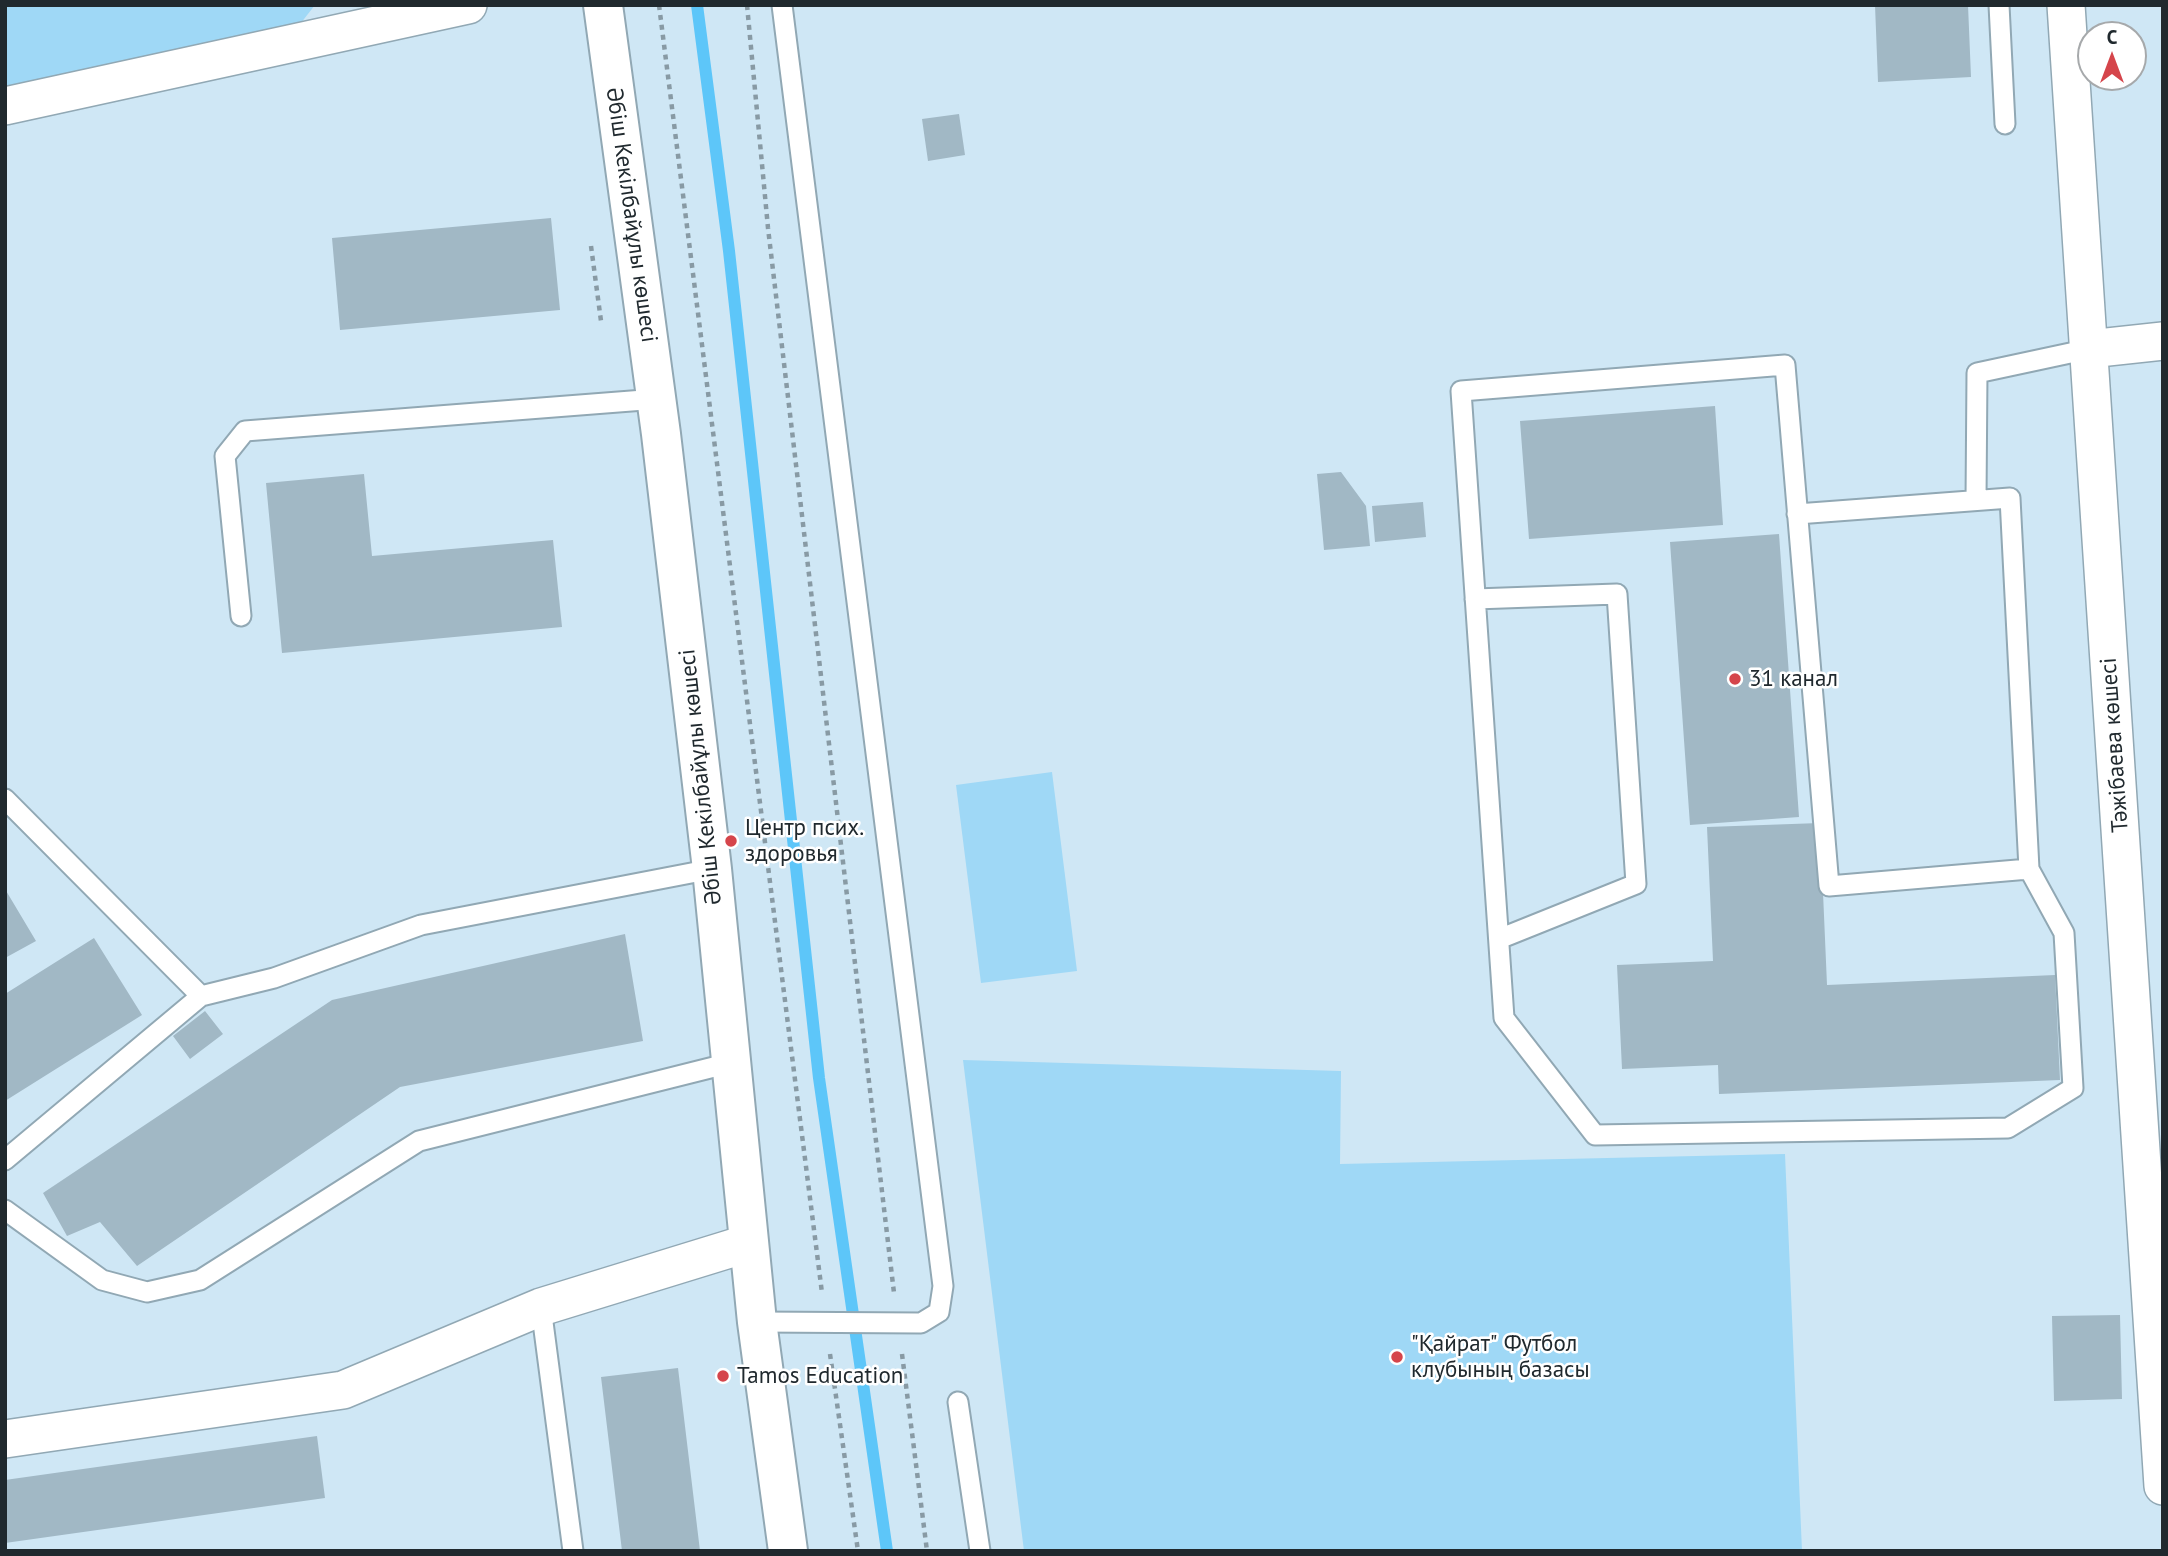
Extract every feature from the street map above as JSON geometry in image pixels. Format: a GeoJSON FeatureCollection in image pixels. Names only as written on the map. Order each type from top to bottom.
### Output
{"type":"FeatureCollection","features":[{"type":"Feature","properties":{"kind":"street"},"geometry":{"type":"LineString","coordinates":[[5,106],[468,5]]}},
{"type":"Feature","properties":{"kind":"street","name":"Әбіш Кекілбайұлы көшесі"},"geometry":{"type":"LineString","coordinates":[[603,5],[657,399],[712,869],[757,1322],[789,1551]]}},
{"type":"Feature","properties":{"kind":"street","name":"Тәжібаева көшесі"},"geometry":{"type":"LineString","coordinates":[[2066,5],[2163,1486]]}},
{"type":"Feature","properties":{"kind":"street"},"geometry":{"type":"LineString","coordinates":[[2089,349],[2163,341]]}},
{"type":"Feature","properties":{"kind":"street"},"geometry":{"type":"LineString","coordinates":[[5,1439],[343,1390],[541,1307],[749,1243]]}},
{"type":"Feature","properties":{"kind":"lane"},"geometry":{"type":"LineString","coordinates":[[757,1322],[921,1323],[939,1312],[943,1286],[782,5]]}},
{"type":"Feature","properties":{"kind":"lane"},"geometry":{"type":"LineString","coordinates":[[1999,5],[2005,124]]}},
{"type":"Feature","properties":{"kind":"lane"},"geometry":{"type":"LineString","coordinates":[[1976,500],[1977,373],[2089,349]]}},
{"type":"Feature","properties":{"kind":"lane"},"geometry":{"type":"LineString","coordinates":[[1797,514],[2010,498],[2029,869],[2064,933],[2073,1088],[2008,1128],[1595,1135],[1504,1018],[1461,391],[1785,365],[1797,514],[1829,886],[2029,869]]}},
{"type":"Feature","properties":{"kind":"lane"},"geometry":{"type":"LineString","coordinates":[[240,617],[225,456],[245,430],[657,399]]}},
{"type":"Feature","properties":{"kind":"lane"},"geometry":{"type":"LineString","coordinates":[[1475,599],[1617,594],[1636,884],[1499,939]]}},
{"type":"Feature","properties":{"kind":"lane"},"geometry":{"type":"LineString","coordinates":[[5,799],[201,996]]}},
{"type":"Feature","properties":{"kind":"lane"},"geometry":{"type":"LineString","coordinates":[[5,1160],[201,996],[274,978],[421,925],[712,869]]}},
{"type":"Feature","properties":{"kind":"lane"},"geometry":{"type":"LineString","coordinates":[[5,1210],[103,1280],[148,1292],[200,1280],[419,1141],[730,1063]]}},
{"type":"Feature","properties":{"kind":"lane"},"geometry":{"type":"LineString","coordinates":[[541,1307],[573,1551]]}},
{"type":"Feature","properties":{"kind":"lane"},"geometry":{"type":"LineString","coordinates":[[958,1402],[979,1551]]}},
{"type":"Feature","properties":{"kind":"path"},"geometry":{"type":"LineString","coordinates":[[659,5],[826,1324],[858,1551]]}},
{"type":"Feature","properties":{"kind":"path"},"geometry":{"type":"LineString","coordinates":[[747,5],[774,283],[870,1111],[891,1323],[928,1551]]}},
{"type":"Feature","properties":{"kind":"shaded area"},"geometry":{"type":"Polygon","coordinates":[[[5,5],[315,5],[297,28],[5,90],[5,5]]]}},
{"type":"Feature","properties":{"kind":"shaded area"},"geometry":{"type":"Polygon","coordinates":[[[1052,772],[1077,971],[981,983],[956,785],[1052,772]]]}},
{"type":"Feature","properties":{"kind":"shaded area","name":"\"Қайрат\" Футбол клубының базасы"},"geometry":{"type":"Polygon","coordinates":[[[963,1060],[1341,1071],[1340,1164],[1785,1154],[1802,1551],[1024,1551],[963,1060]]]}},
{"type":"Feature","properties":{"kind":"building"},"geometry":{"type":"Polygon","coordinates":[[[1875,5],[1968,5],[1971,77],[1878,82],[1875,5]]]}},
{"type":"Feature","properties":{"kind":"building"},"geometry":{"type":"Polygon","coordinates":[[[959,114],[965,155],[928,161],[922,119],[959,114]]]}},
{"type":"Feature","properties":{"kind":"building"},"geometry":{"type":"Polygon","coordinates":[[[551,218],[560,310],[340,330],[332,238],[551,218]]]}},
{"type":"Feature","properties":{"kind":"building"},"geometry":{"type":"Polygon","coordinates":[[[1715,406],[1723,525],[1529,539],[1520,421],[1715,406]]]}},
{"type":"Feature","properties":{"kind":"building"},"geometry":{"type":"Polygon","coordinates":[[[1341,472],[1366,506],[1370,546],[1324,550],[1317,474],[1341,472]]]}},
{"type":"Feature","properties":{"kind":"building"},"geometry":{"type":"Polygon","coordinates":[[[364,474],[372,556],[553,540],[562,627],[282,653],[266,483],[364,474]]]}},
{"type":"Feature","properties":{"kind":"building"},"geometry":{"type":"Polygon","coordinates":[[[1423,502],[1426,537],[1375,542],[1372,506],[1423,502]]]}},
{"type":"Feature","properties":{"kind":"building","name":"31 канал"},"geometry":{"type":"Polygon","coordinates":[[[1779,534],[1799,817],[1690,825],[1670,542],[1779,534]]]}},
{"type":"Feature","properties":{"kind":"building"},"geometry":{"type":"Polygon","coordinates":[[[1820,823],[1827,985],[2055,975],[2060,1080],[1719,1094],[1718,1065],[1622,1069],[1617,965],[1713,961],[1707,827],[1820,823]]]}},
{"type":"Feature","properties":{"kind":"building"},"geometry":{"type":"Polygon","coordinates":[[[5,889],[36,941],[5,958],[5,889]]]}},
{"type":"Feature","properties":{"kind":"building"},"geometry":{"type":"Polygon","coordinates":[[[625,934],[643,1041],[400,1087],[137,1266],[100,1222],[67,1236],[43,1193],[332,1000],[625,934]]]}},
{"type":"Feature","properties":{"kind":"building"},"geometry":{"type":"Polygon","coordinates":[[[94,938],[142,1015],[5,1101],[5,994],[94,938]]]}},
{"type":"Feature","properties":{"kind":"building"},"geometry":{"type":"Polygon","coordinates":[[[205,1011],[223,1034],[190,1059],[173,1036],[205,1011]]]}},
{"type":"Feature","properties":{"kind":"building"},"geometry":{"type":"Polygon","coordinates":[[[2120,1315],[2122,1399],[2054,1401],[2052,1316],[2120,1315]]]}},
{"type":"Feature","properties":{"kind":"building"},"geometry":{"type":"Polygon","coordinates":[[[678,1368],[700,1551],[622,1551],[601,1377],[678,1368]]]}},
{"type":"Feature","properties":{"kind":"building"},"geometry":{"type":"Polygon","coordinates":[[[317,1436],[325,1498],[5,1543],[5,1480],[317,1436]]]}},
{"type":"Feature","properties":{"kind":"waterway"},"geometry":{"type":"LineString","coordinates":[[697,5],[729,251],[819,1078],[887,1551]]}},
{"type":"Feature","properties":{"kind":"place","name":"31 канал"},"geometry":{"type":"Point","coordinates":[1735,679]}},
{"type":"Feature","properties":{"kind":"place","name":"Центр псих. здоровья"},"geometry":{"type":"Point","coordinates":[731,841]}},
{"type":"Feature","properties":{"kind":"place","name":"\"Қайрат\" Футбол клубының базасы"},"geometry":{"type":"Point","coordinates":[1397,1357]}},
{"type":"Feature","properties":{"kind":"place","name":"Tamos Education"},"geometry":{"type":"Point","coordinates":[723,1376]}}]}
